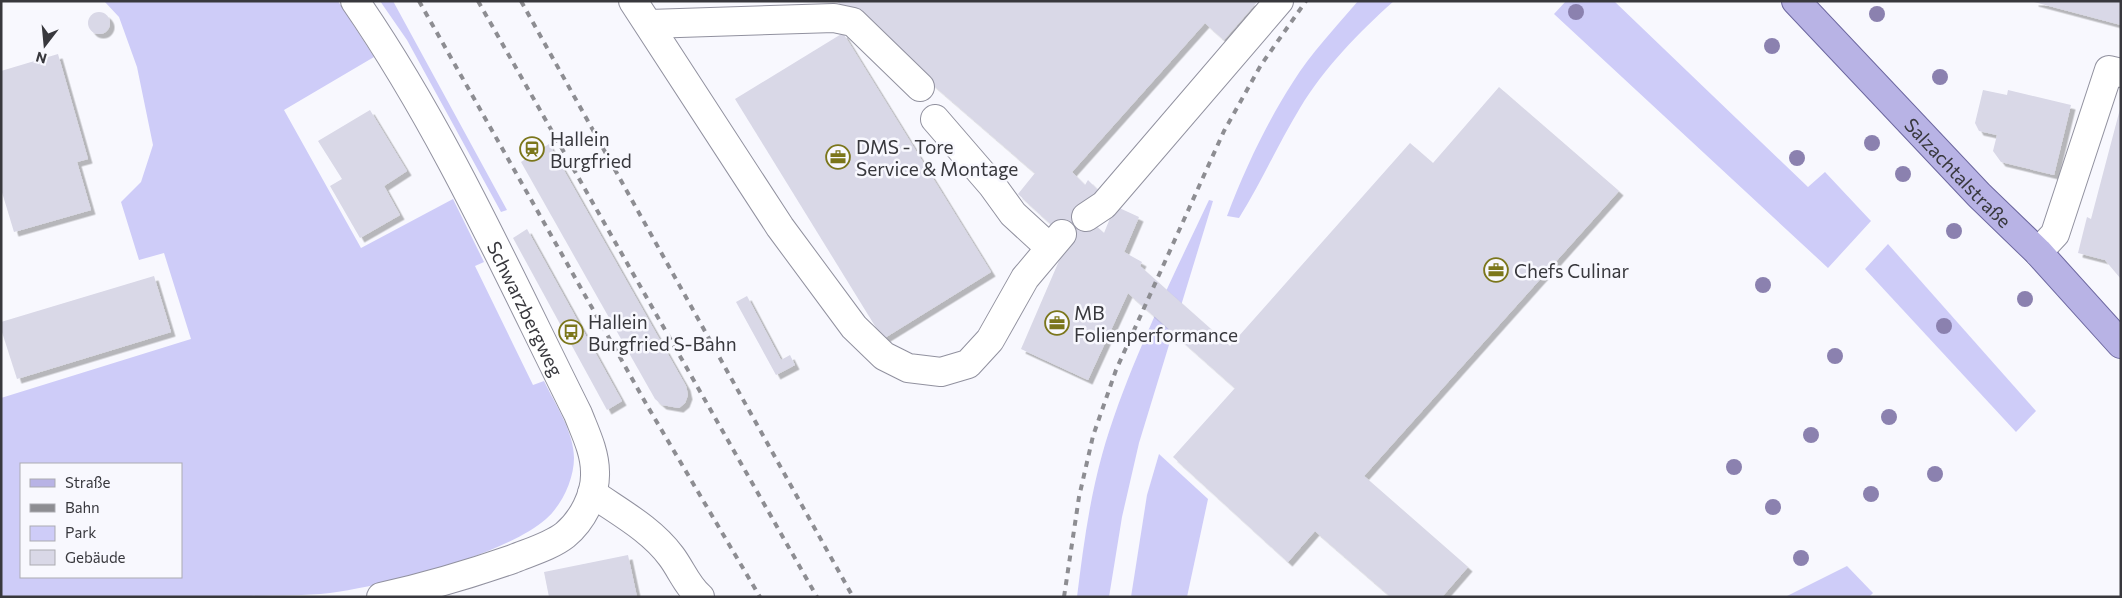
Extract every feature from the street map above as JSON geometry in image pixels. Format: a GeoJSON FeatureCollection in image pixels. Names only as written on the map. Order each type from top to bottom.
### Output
{"type":"FeatureCollection","features":[{"type":"Feature","properties":{"kind":"main road","name":"Salzachtalstraße"},"geometry":{"type":"LineString","coordinates":[[1796,1],[1979,195],[2038,252],[2121,344]]}},
{"type":"Feature","properties":{"kind":"street","name":"Schwarzbergweg"},"geometry":{"type":"LineString","coordinates":[[356,1],[387,47],[466,189],[578,414],[591,446],[595,472],[592,493],[583,515],[564,535],[534,551],[475,572],[381,597]]}},
{"type":"Feature","properties":{"kind":"street"},"geometry":{"type":"LineString","coordinates":[[633,1],[780,227],[854,327],[884,356],[908,368],[941,372],[968,364],[990,340],[1025,278],[1055,241],[1013,214],[992,184],[935,119]]}},
{"type":"Feature","properties":{"kind":"street"},"geometry":{"type":"LineString","coordinates":[[1086,217],[1104,205],[1279,1]]}},
{"type":"Feature","properties":{"kind":"street"},"geometry":{"type":"LineString","coordinates":[[649,24],[834,18],[853,22],[920,87]]}},
{"type":"Feature","properties":{"kind":"street"},"geometry":{"type":"LineString","coordinates":[[2038,252],[2055,234],[2109,70],[2121,73]]}},
{"type":"Feature","properties":{"kind":"street"},"geometry":{"type":"LineString","coordinates":[[592,493],[651,534],[671,555],[694,592],[700,597]]}},
{"type":"Feature","properties":{"kind":"green space"},"geometry":{"type":"Polygon","coordinates":[[[104,1],[338,1],[374,57],[284,110],[361,248],[453,199],[484,262],[475,266],[533,385],[544,381],[571,438],[574,458],[572,474],[562,499],[546,519],[503,545],[443,567],[381,584],[330,593],[189,597],[1,597],[1,398],[191,339],[164,253],[139,260],[121,202],[141,182],[153,145],[137,67],[119,17],[104,1]]]}},
{"type":"Feature","properties":{"kind":"green space"},"geometry":{"type":"Polygon","coordinates":[[[380,1],[393,1],[507,210],[501,212],[407,40],[380,1]]]}},
{"type":"Feature","properties":{"kind":"green space"},"geometry":{"type":"Polygon","coordinates":[[[1358,1],[1394,1],[1355,38],[1309,93],[1239,218],[1227,216],[1257,147],[1283,98],[1300,71],[1358,1]]]}},
{"type":"Feature","properties":{"kind":"green space"},"geometry":{"type":"Polygon","coordinates":[[[1566,1],[1614,1],[1808,187],[1825,172],[1871,221],[1828,268],[1554,14],[1566,1]]]}},
{"type":"Feature","properties":{"kind":"green space"},"geometry":{"type":"Polygon","coordinates":[[[1209,200],[1213,201],[1139,443],[1122,517],[1109,597],[1077,597],[1093,490],[1112,423],[1136,358],[1209,200]]]}},
{"type":"Feature","properties":{"kind":"green space"},"geometry":{"type":"Polygon","coordinates":[[[1888,244],[2036,411],[2016,432],[1865,269],[1888,244]]]}},
{"type":"Feature","properties":{"kind":"green space"},"geometry":{"type":"Polygon","coordinates":[[[1159,454],[1208,499],[1187,597],[1131,597],[1147,495],[1159,454]]]}},
{"type":"Feature","properties":{"kind":"green space"},"geometry":{"type":"Polygon","coordinates":[[[1847,566],[1873,593],[1869,597],[1785,597],[1847,566]]]}},
{"type":"Feature","properties":{"kind":"building"},"geometry":{"type":"Polygon","coordinates":[[[836,1],[1258,1],[1224,40],[1205,23],[1072,172],[1085,185],[1088,180],[1099,191],[1086,217],[1104,233],[1115,206],[1139,217],[1124,252],[1142,262],[1140,266],[1230,346],[1410,143],[1433,163],[1499,87],[1619,191],[1364,476],[1468,567],[1442,597],[1391,597],[1315,531],[1288,562],[1173,457],[1235,388],[1128,293],[1088,380],[1021,349],[1068,240],[1018,194],[1035,173],[836,1]]]}},
{"type":"Feature","properties":{"kind":"building"},"geometry":{"type":"Polygon","coordinates":[[[2034,1],[2121,1],[2121,25],[2034,2],[2034,1]]]}},
{"type":"Feature","properties":{"kind":"building"},"geometry":{"type":"Polygon","coordinates":[[[95,12],[103,12],[110,19],[110,27],[103,34],[95,34],[88,27],[88,19],[95,12]]]}},
{"type":"Feature","properties":{"kind":"building"},"geometry":{"type":"Polygon","coordinates":[[[843,33],[991,272],[883,339],[735,99],[843,33]]]}},
{"type":"Feature","properties":{"kind":"building"},"geometry":{"type":"Polygon","coordinates":[[[58,54],[88,159],[77,162],[91,210],[14,232],[1,189],[1,71],[58,54]]]}},
{"type":"Feature","properties":{"kind":"building"},"geometry":{"type":"Polygon","coordinates":[[[1983,90],[2007,95],[2008,90],[2071,105],[2054,175],[2001,162],[1993,151],[1997,135],[1979,131],[1975,123],[1983,90]]]}},
{"type":"Feature","properties":{"kind":"building"},"geometry":{"type":"Polygon","coordinates":[[[2120,109],[2121,279],[2105,260],[2078,253],[2087,217],[2091,219],[2120,109]]]}},
{"type":"Feature","properties":{"kind":"building"},"geometry":{"type":"Polygon","coordinates":[[[370,110],[407,171],[384,186],[400,215],[360,238],[330,186],[342,179],[318,141],[370,110]]]}},
{"type":"Feature","properties":{"kind":"building"},"geometry":{"type":"Polygon","coordinates":[[[549,144],[686,386],[688,395],[685,403],[679,408],[662,405],[655,399],[521,162],[549,144]]]}},
{"type":"Feature","properties":{"kind":"building"},"geometry":{"type":"Polygon","coordinates":[[[527,229],[622,401],[607,410],[513,238],[527,229]]]}},
{"type":"Feature","properties":{"kind":"building"},"geometry":{"type":"Polygon","coordinates":[[[154,276],[171,332],[17,379],[1,329],[1,322],[154,276]]]}},
{"type":"Feature","properties":{"kind":"building"},"geometry":{"type":"Polygon","coordinates":[[[747,296],[781,360],[790,355],[795,365],[776,375],[736,302],[747,296]]]}},
{"type":"Feature","properties":{"kind":"building"},"geometry":{"type":"Polygon","coordinates":[[[628,555],[637,597],[549,597],[544,572],[628,555]]]}},
{"type":"Feature","properties":{"kind":"railway"},"geometry":{"type":"LineString","coordinates":[[419,1],[648,407],[760,597]]}},
{"type":"Feature","properties":{"kind":"railway"},"geometry":{"type":"LineString","coordinates":[[478,1],[817,597]]}},
{"type":"Feature","properties":{"kind":"railway"},"geometry":{"type":"LineString","coordinates":[[521,1],[853,597]]}},
{"type":"Feature","properties":{"kind":"railway"},"geometry":{"type":"LineString","coordinates":[[1064,597],[1079,497],[1093,436],[1116,370],[1224,131],[1261,65],[1306,1]]}},
{"type":"Feature","properties":{"kind":"place","name":"Hallein Burgfried"},"geometry":{"type":"Point","coordinates":[532,149]}},
{"type":"Feature","properties":{"kind":"place","name":"DMS - Tore Service & Montage"},"geometry":{"type":"Point","coordinates":[838,157]}},
{"type":"Feature","properties":{"kind":"place","name":"Chefs Culinar"},"geometry":{"type":"Point","coordinates":[1496,270]}},
{"type":"Feature","properties":{"kind":"place","name":"MB Folienperformance"},"geometry":{"type":"Point","coordinates":[1057,323]}},
{"type":"Feature","properties":{"kind":"place","name":"Hallein Burgfried S-Bahn"},"geometry":{"type":"Point","coordinates":[571,332]}}]}
